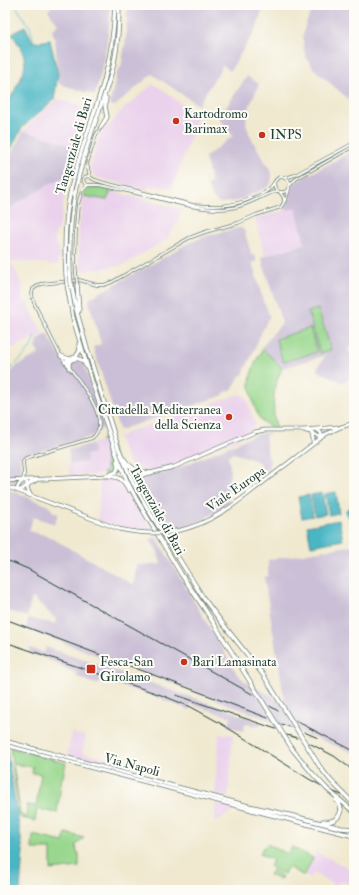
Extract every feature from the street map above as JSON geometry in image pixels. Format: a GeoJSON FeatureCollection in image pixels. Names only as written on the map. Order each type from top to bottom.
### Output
{"type":"FeatureCollection","features":[{"type":"Feature","properties":{"kind":"highway","name":"Tangenziale di Bari"},"geometry":{"type":"LineString","coordinates":[[115,5],[113,38],[104,81],[79,158],[69,196],[65,232],[65,248],[73,318],[78,335],[120,465],[137,500],[181,574],[206,611],[293,750],[327,789],[354,812]]}},
{"type":"Feature","properties":{"kind":"highway","name":"Tangenziale di Bari"},"geometry":{"type":"LineString","coordinates":[[68,273],[72,205],[83,160],[109,81],[114,61],[118,38],[120,5]]}},
{"type":"Feature","properties":{"kind":"highway"},"geometry":{"type":"LineString","coordinates":[[101,127],[107,117],[105,101],[110,86],[109,81]]}},
{"type":"Feature","properties":{"kind":"highway","name":"Tangenziale di Bari"},"geometry":{"type":"LineString","coordinates":[[69,284],[118,448],[141,497],[204,599],[264,676],[320,767],[331,782],[354,804]]}},
{"type":"Feature","properties":{"kind":"highway"},"geometry":{"type":"LineString","coordinates":[[77,284],[78,308],[82,330]]}},
{"type":"Feature","properties":{"kind":"highway"},"geometry":{"type":"LineString","coordinates":[[65,362],[67,359],[69,360],[74,358],[79,353],[80,348],[78,335]]}},
{"type":"Feature","properties":{"kind":"highway"},"geometry":{"type":"LineString","coordinates":[[61,356],[69,360],[75,358],[83,361],[92,382]]}},
{"type":"Feature","properties":{"kind":"highway"},"geometry":{"type":"LineString","coordinates":[[69,360],[69,368]]}},
{"type":"Feature","properties":{"kind":"highway"},"geometry":{"type":"LineString","coordinates":[[106,476],[116,472],[118,468],[108,438],[107,428]]}},
{"type":"Feature","properties":{"kind":"highway"},"geometry":{"type":"LineString","coordinates":[[118,448],[121,450],[124,459],[130,466],[139,471],[150,473]]}},
{"type":"Feature","properties":{"kind":"highway"},"geometry":{"type":"LineString","coordinates":[[141,497],[137,484],[138,479],[150,473]]}},
{"type":"Feature","properties":{"kind":"highway"},"geometry":{"type":"LineString","coordinates":[[106,476],[120,478],[124,481],[137,500]]}},
{"type":"Feature","properties":{"kind":"highway"},"geometry":{"type":"LineString","coordinates":[[253,809],[282,811],[328,822],[337,818],[341,813],[341,809],[339,803],[328,793],[327,789]]}},
{"type":"Feature","properties":{"kind":"highway"},"geometry":{"type":"LineString","coordinates":[[253,809],[282,813],[341,828],[354,829]]}},
{"type":"Feature","properties":{"kind":"highway"},"geometry":{"type":"LineString","coordinates":[[253,809],[283,815],[354,835]]}},
{"type":"Feature","properties":{"kind":"main road","name":"Viale Europa"},"geometry":{"type":"LineString","coordinates":[[5,486],[130,532],[150,534],[177,532],[206,522],[226,511],[326,434],[341,426],[354,423]]}},
{"type":"Feature","properties":{"kind":"main road"},"geometry":{"type":"LineString","coordinates":[[150,473],[174,467],[260,430],[304,430],[341,426]]}},
{"type":"Feature","properties":{"kind":"main road"},"geometry":{"type":"LineString","coordinates":[[317,429],[326,434]]}},
{"type":"Feature","properties":{"kind":"main road"},"geometry":{"type":"LineString","coordinates":[[317,429],[321,433],[321,438]]}},
{"type":"Feature","properties":{"kind":"main road"},"geometry":{"type":"LineString","coordinates":[[304,430],[321,438]]}},
{"type":"Feature","properties":{"kind":"main road"},"geometry":{"type":"LineString","coordinates":[[311,432],[313,444]]}},
{"type":"Feature","properties":{"kind":"main road"},"geometry":{"type":"LineString","coordinates":[[5,481],[106,476]]}},
{"type":"Feature","properties":{"kind":"main road"},"geometry":{"type":"LineString","coordinates":[[25,480],[28,492],[31,496]]}},
{"type":"Feature","properties":{"kind":"main road"},"geometry":{"type":"LineString","coordinates":[[18,491],[17,488],[19,484],[25,480]]}},
{"type":"Feature","properties":{"kind":"main road"},"geometry":{"type":"LineString","coordinates":[[18,491],[36,480]]}},
{"type":"Feature","properties":{"kind":"main road","name":"Via Napoli"},"geometry":{"type":"LineString","coordinates":[[6,743],[253,809]]}},
{"type":"Feature","properties":{"kind":"street"},"geometry":{"type":"LineString","coordinates":[[77,284],[75,261],[78,204],[82,191],[92,180],[87,164],[96,135],[101,127]]}},
{"type":"Feature","properties":{"kind":"street"},"geometry":{"type":"LineString","coordinates":[[193,206],[225,206],[242,202],[267,191],[276,179],[295,175],[354,143]]}},
{"type":"Feature","properties":{"kind":"street"},"geometry":{"type":"LineString","coordinates":[[181,203],[106,186],[85,184],[83,180],[86,176],[101,182],[213,210],[236,207],[272,193],[285,192],[296,179],[354,146]]}},
{"type":"Feature","properties":{"kind":"street"},"geometry":{"type":"LineString","coordinates":[[25,480],[23,461],[26,458],[90,439],[95,436],[99,426],[89,394],[69,368],[53,342],[33,300],[33,289],[41,284],[79,280],[97,285],[104,285],[112,282],[189,238],[238,223],[256,215],[281,207],[286,199],[289,187],[289,181],[285,178]]}},
{"type":"Feature","properties":{"kind":"street"},"geometry":{"type":"LineString","coordinates":[[274,183],[274,188],[284,198],[284,204]]}},
{"type":"Feature","properties":{"kind":"shaded area"},"geometry":{"type":"Polygon","coordinates":[[[50,5],[110,5],[107,42],[95,95],[59,84],[55,40],[52,29],[58,25],[48,10],[52,7],[50,5]]]}},
{"type":"Feature","properties":{"kind":"shaded area"},"geometry":{"type":"Polygon","coordinates":[[[127,5],[264,5],[256,29],[230,71],[223,65],[198,105],[152,74],[115,106],[113,106],[110,105],[110,102],[117,73],[121,67],[126,39],[127,5]]]}},
{"type":"Feature","properties":{"kind":"shaded area"},"geometry":{"type":"Polygon","coordinates":[[[315,5],[354,5],[354,104],[313,68],[307,59],[304,50],[304,29],[315,5]]]}},
{"type":"Feature","properties":{"kind":"shaded area"},"geometry":{"type":"Polygon","coordinates":[[[247,76],[259,84],[247,113],[246,123],[254,143],[272,173],[271,183],[268,187],[237,201],[219,203],[212,197],[207,185],[212,182],[205,157],[233,136],[219,118],[247,76]]]}},
{"type":"Feature","properties":{"kind":"shaded area"},"geometry":{"type":"Polygon","coordinates":[[[153,84],[194,113],[196,118],[195,125],[172,189],[149,185],[147,190],[96,177],[92,173],[90,167],[102,131],[112,123],[119,113],[153,84]]]}},
{"type":"Feature","properties":{"kind":"shaded area"},"geometry":{"type":"Polygon","coordinates":[[[57,99],[88,108],[75,146],[23,131],[57,99]]]}},
{"type":"Feature","properties":{"kind":"shaded area"},"geometry":{"type":"Polygon","coordinates":[[[23,131],[75,146],[70,163],[72,164],[69,175],[51,183],[5,211],[5,165],[23,131]]]}},
{"type":"Feature","properties":{"kind":"shaded area"},"geometry":{"type":"Polygon","coordinates":[[[354,150],[354,347],[348,349],[349,352],[354,351],[354,378],[342,382],[316,370],[326,355],[282,368],[263,349],[260,349],[282,323],[261,257],[305,244],[296,208],[285,210],[294,183],[354,150]]]}},
{"type":"Feature","properties":{"kind":"shaded area"},"geometry":{"type":"Polygon","coordinates":[[[69,175],[61,220],[54,237],[59,249],[59,265],[28,262],[5,262],[5,211],[51,183],[69,175]]]}},
{"type":"Feature","properties":{"kind":"shaded area"},"geometry":{"type":"Polygon","coordinates":[[[95,187],[181,209],[179,218],[167,238],[125,264],[84,271],[80,269],[79,226],[83,196],[90,188],[95,187]]]}},
{"type":"Feature","properties":{"kind":"shaded area"},"geometry":{"type":"Polygon","coordinates":[[[296,207],[305,244],[265,256],[255,219],[296,207]]]}},
{"type":"Feature","properties":{"kind":"shaded area"},"geometry":{"type":"Polygon","coordinates":[[[238,228],[244,230],[252,256],[255,255],[257,262],[252,262],[264,304],[270,318],[268,318],[242,376],[240,375],[234,387],[224,393],[224,395],[120,430],[93,347],[101,344],[89,302],[90,298],[190,242],[206,236],[238,228]]]}},
{"type":"Feature","properties":{"kind":"shaded area"},"geometry":{"type":"Polygon","coordinates":[[[5,265],[13,265],[23,287],[22,299],[24,302],[27,302],[43,334],[5,351],[5,265]]]}},
{"type":"Feature","properties":{"kind":"shaded area"},"geometry":{"type":"Polygon","coordinates":[[[47,334],[65,364],[75,359],[84,364],[104,427],[92,436],[20,457],[21,486],[5,482],[5,378],[18,365],[39,354],[36,348],[38,339],[47,334]]]}},
{"type":"Feature","properties":{"kind":"shaded area"},"geometry":{"type":"Polygon","coordinates":[[[239,394],[246,397],[255,424],[248,433],[242,437],[178,463],[154,470],[142,470],[135,467],[128,461],[118,437],[239,394]]]}},
{"type":"Feature","properties":{"kind":"shaded area"},"geometry":{"type":"Polygon","coordinates":[[[271,432],[265,436],[270,460],[268,470],[260,471],[260,464],[257,461],[234,453],[228,455],[230,466],[228,503],[195,524],[164,531],[138,483],[146,476],[166,473],[255,435],[271,432]]]}},
{"type":"Feature","properties":{"kind":"shaded area"},"geometry":{"type":"Polygon","coordinates":[[[106,440],[106,472],[104,474],[70,476],[68,464],[94,449],[91,444],[106,440]]]}},
{"type":"Feature","properties":{"kind":"shaded area"},"geometry":{"type":"Polygon","coordinates":[[[91,444],[94,450],[92,450],[93,453],[86,455],[87,462],[70,464],[68,450],[91,444]]]}},
{"type":"Feature","properties":{"kind":"shaded area"},"geometry":{"type":"Polygon","coordinates":[[[100,478],[118,478],[126,485],[153,532],[124,528],[98,520],[100,478]]]}},
{"type":"Feature","properties":{"kind":"shaded area"},"geometry":{"type":"Polygon","coordinates":[[[5,488],[47,505],[55,513],[58,513],[55,524],[33,517],[29,531],[48,536],[134,585],[136,565],[161,564],[157,550],[151,542],[151,539],[156,537],[237,674],[246,682],[285,703],[264,577],[268,576],[268,560],[354,545],[354,753],[212,698],[26,629],[28,618],[55,624],[56,619],[32,597],[27,617],[5,610],[5,488]]]}},
{"type":"Feature","properties":{"kind":"shaded area"},"geometry":{"type":"Polygon","coordinates":[[[46,647],[237,713],[260,722],[260,727],[246,723],[243,731],[228,726],[231,717],[191,704],[189,710],[163,700],[163,698],[121,686],[99,681],[98,684],[92,683],[76,676],[77,673],[52,661],[29,653],[30,648],[44,653],[46,647]]]}},
{"type":"Feature","properties":{"kind":"shaded area"},"geometry":{"type":"Polygon","coordinates":[[[72,733],[86,736],[82,753],[131,763],[129,771],[67,755],[72,733]]]}},
{"type":"Feature","properties":{"kind":"shaded area"},"geometry":{"type":"Polygon","coordinates":[[[219,734],[233,735],[228,798],[215,794],[219,734]]]}},
{"type":"Feature","properties":{"kind":"shaded area"},"geometry":{"type":"Polygon","coordinates":[[[215,803],[237,809],[215,822],[215,803]]]}},
{"type":"Feature","properties":{"kind":"shaded area"},"geometry":{"type":"Polygon","coordinates":[[[316,852],[353,870],[354,869],[353,886],[343,881],[336,884],[336,887],[333,888],[333,884],[313,873],[310,878],[304,876],[316,852]]]}},
{"type":"Feature","properties":{"kind":"green space"},"geometry":{"type":"Polygon","coordinates":[[[95,187],[111,191],[107,200],[83,196],[88,190],[95,187]]]}},
{"type":"Feature","properties":{"kind":"green space"},"geometry":{"type":"Polygon","coordinates":[[[318,309],[331,350],[320,353],[308,312],[318,309]]]}},
{"type":"Feature","properties":{"kind":"green space"},"geometry":{"type":"Polygon","coordinates":[[[310,328],[317,352],[283,362],[276,339],[310,328]]]}},
{"type":"Feature","properties":{"kind":"green space"},"geometry":{"type":"Polygon","coordinates":[[[263,349],[282,368],[276,383],[274,397],[276,428],[268,425],[260,419],[254,406],[250,389],[252,372],[263,349]]]}},
{"type":"Feature","properties":{"kind":"green space"},"geometry":{"type":"Polygon","coordinates":[[[108,437],[117,464],[116,470],[110,474],[104,474],[103,473],[106,472],[106,440],[101,440],[108,437]]]}},
{"type":"Feature","properties":{"kind":"green space"},"geometry":{"type":"Polygon","coordinates":[[[10,748],[66,763],[62,777],[57,813],[37,809],[35,821],[21,818],[10,748]],[[13,764],[20,811],[26,818],[27,805],[36,806],[41,774],[32,773],[33,767],[13,764]]]}},
{"type":"Feature","properties":{"kind":"green space"},"geometry":{"type":"Polygon","coordinates":[[[66,833],[84,838],[76,845],[77,853],[79,853],[79,867],[51,870],[51,849],[32,849],[33,835],[63,842],[66,833]]]}},
{"type":"Feature","properties":{"kind":"green space"},"geometry":{"type":"Polygon","coordinates":[[[267,844],[288,854],[292,847],[313,858],[304,876],[288,867],[284,874],[270,867],[273,860],[260,854],[263,847],[264,848],[267,844]]]}},
{"type":"Feature","properties":{"kind":"green space"},"geometry":{"type":"Polygon","coordinates":[[[272,870],[282,876],[280,880],[269,875],[272,870]]]}},
{"type":"Feature","properties":{"kind":"water"},"geometry":{"type":"Polygon","coordinates":[[[25,26],[33,42],[50,40],[58,74],[54,100],[22,128],[5,160],[5,109],[21,78],[25,63],[21,48],[12,34],[25,26]]]}},
{"type":"Feature","properties":{"kind":"water"},"geometry":{"type":"Polygon","coordinates":[[[336,492],[339,513],[329,515],[325,494],[336,492]]]}},
{"type":"Feature","properties":{"kind":"water"},"geometry":{"type":"Polygon","coordinates":[[[322,493],[326,514],[315,516],[311,495],[322,493]]]}},
{"type":"Feature","properties":{"kind":"water"},"geometry":{"type":"Polygon","coordinates":[[[309,495],[313,516],[302,518],[298,497],[309,495]]]}},
{"type":"Feature","properties":{"kind":"water"},"geometry":{"type":"Polygon","coordinates":[[[350,507],[354,508],[354,518],[349,518],[346,515],[346,510],[350,507]]]}},
{"type":"Feature","properties":{"kind":"water"},"geometry":{"type":"Polygon","coordinates":[[[339,520],[343,540],[311,546],[307,526],[339,520]]]}},
{"type":"Feature","properties":{"kind":"water"},"geometry":{"type":"Polygon","coordinates":[[[5,739],[23,851],[20,890],[5,890],[5,739]]]}},
{"type":"Feature","properties":{"kind":"waterway"},"geometry":{"type":"LineString","coordinates":[[15,5],[30,27],[34,42]]}},
{"type":"Feature","properties":{"kind":"waterway"},"geometry":{"type":"LineString","coordinates":[[5,373],[27,352],[31,347],[35,336]]}},
{"type":"Feature","properties":{"kind":"railway"},"geometry":{"type":"LineString","coordinates":[[5,560],[28,569],[252,694]]}},
{"type":"Feature","properties":{"kind":"railway"},"geometry":{"type":"LineString","coordinates":[[5,619],[268,718]]}},
{"type":"Feature","properties":{"kind":"railway"},"geometry":{"type":"LineString","coordinates":[[5,642],[161,695],[191,707],[220,723],[309,779],[329,790],[354,800]]}},
{"type":"Feature","properties":{"kind":"railway"},"geometry":{"type":"LineString","coordinates":[[176,695],[276,729]]}},
{"type":"Feature","properties":{"kind":"railway"},"geometry":{"type":"LineString","coordinates":[[270,706],[278,711]]}},
{"type":"Feature","properties":{"kind":"railway"},"geometry":{"type":"LineString","coordinates":[[296,721],[354,751]]}},
{"type":"Feature","properties":{"kind":"railway"},"geometry":{"type":"LineString","coordinates":[[281,724],[290,727]]}},
{"type":"Feature","properties":{"kind":"railway"},"geometry":{"type":"LineString","coordinates":[[304,732],[318,738]]}},
{"type":"Feature","properties":{"kind":"railway"},"geometry":{"type":"LineString","coordinates":[[287,735],[297,738]]}},
{"type":"Feature","properties":{"kind":"railway"},"geometry":{"type":"LineString","coordinates":[[309,743],[334,756],[354,771]]}},
{"type":"Feature","properties":{"kind":"place","name":"Kartodromo Barimax"},"geometry":{"type":"Point","coordinates":[176,121]}},
{"type":"Feature","properties":{"kind":"place","name":"INPS"},"geometry":{"type":"Point","coordinates":[262,135]}},
{"type":"Feature","properties":{"kind":"place","name":"Cittadella Mediterranea della Scienza"},"geometry":{"type":"Point","coordinates":[229,417]}},
{"type":"Feature","properties":{"kind":"place","name":"Bari Lamasinata"},"geometry":{"type":"Point","coordinates":[184,662]}},
{"type":"Feature","properties":{"kind":"place","name":"Fesca-San Girolamo"},"geometry":{"type":"Point","coordinates":[91,669]}}]}
